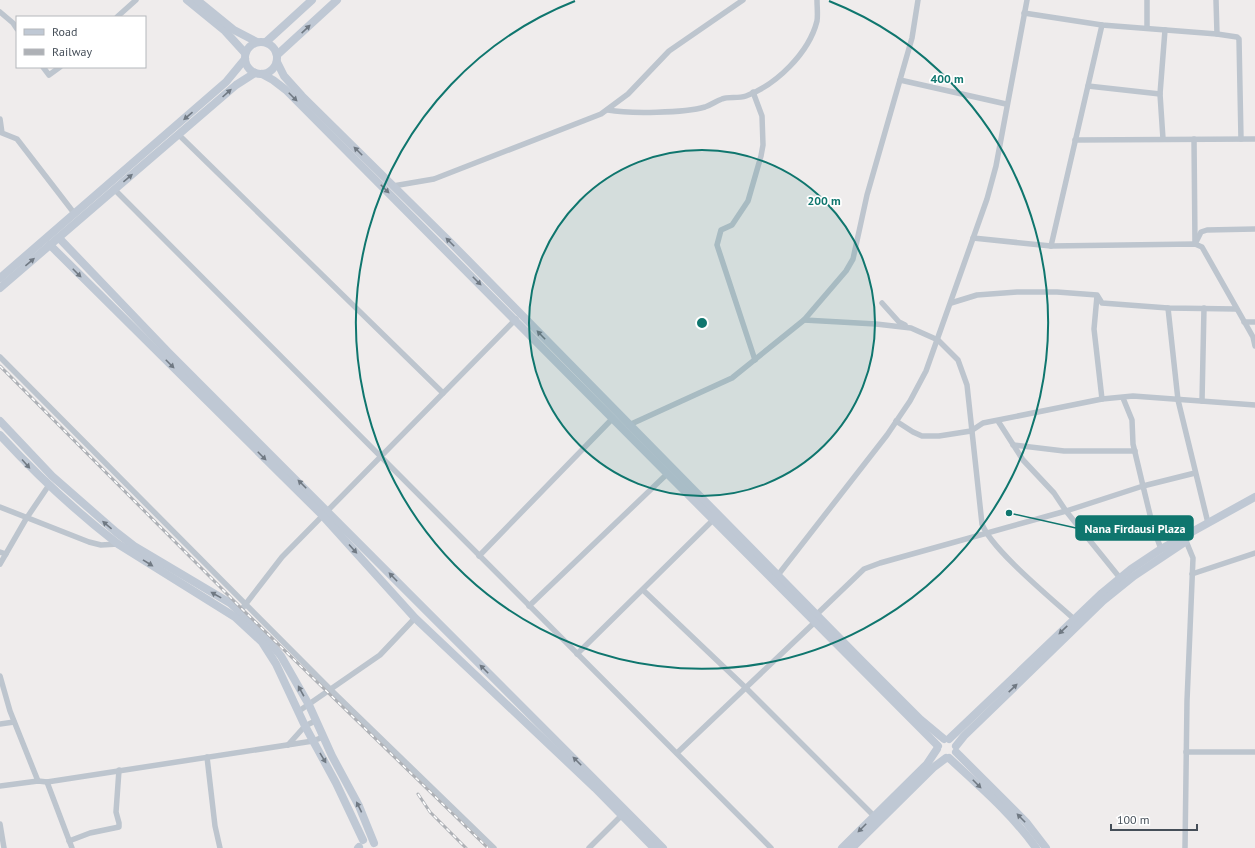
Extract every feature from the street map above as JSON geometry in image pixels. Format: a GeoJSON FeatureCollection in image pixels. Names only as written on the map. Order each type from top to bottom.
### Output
{"type":"FeatureCollection","features":[{"type":"Feature","properties":{"kind":"street"},"geometry":{"type":"LineString","coordinates":[[118,16],[136,0]]}},
{"type":"Feature","properties":{"kind":"street"},"geometry":{"type":"LineString","coordinates":[[187,0],[225,31],[245,56],[247,66],[273,80],[286,90],[713,520],[920,720],[946,739],[1026,822],[1046,848]]}},
{"type":"Feature","properties":{"kind":"street"},"geometry":{"type":"LineString","coordinates":[[197,0],[234,30],[257,42],[266,42],[271,45],[284,76],[302,96],[778,575],[816,618],[938,748],[940,755],[947,758],[976,783],[1028,837],[1036,848]]}},
{"type":"Feature","properties":{"kind":"street"},"geometry":{"type":"LineString","coordinates":[[266,42],[312,0]]}},
{"type":"Feature","properties":{"kind":"street"},"geometry":{"type":"LineString","coordinates":[[0,288],[236,85],[259,73],[272,70],[277,58],[337,0]]}},
{"type":"Feature","properties":{"kind":"street"},"geometry":{"type":"LineString","coordinates":[[393,186],[434,179],[608,110],[628,94],[669,51],[743,0]]}},
{"type":"Feature","properties":{"kind":"street"},"geometry":{"type":"LineString","coordinates":[[608,110],[621,112],[678,110],[704,107],[722,98],[745,97],[776,79],[795,62],[810,39],[815,26],[817,20],[817,0]]}},
{"type":"Feature","properties":{"kind":"street"},"geometry":{"type":"LineString","coordinates":[[629,425],[732,378],[804,320],[836,285],[853,259],[867,195],[912,38],[918,0]]}},
{"type":"Feature","properties":{"kind":"street"},"geometry":{"type":"LineString","coordinates":[[778,575],[896,422],[926,371],[987,199],[996,166],[1006,104],[1027,0]]}},
{"type":"Feature","properties":{"kind":"street"},"geometry":{"type":"LineString","coordinates":[[1147,0],[1147,28]]}},
{"type":"Feature","properties":{"kind":"street"},"geometry":{"type":"LineString","coordinates":[[1216,0],[1217,34]]}},
{"type":"Feature","properties":{"kind":"street"},"geometry":{"type":"LineString","coordinates":[[0,12],[16,28]]}},
{"type":"Feature","properties":{"kind":"street"},"geometry":{"type":"LineString","coordinates":[[1024,13],[1102,25],[1235,36],[1239,39],[1241,139]]}},
{"type":"Feature","properties":{"kind":"street"},"geometry":{"type":"LineString","coordinates":[[1051,246],[1102,25]]}},
{"type":"Feature","properties":{"kind":"street"},"geometry":{"type":"LineString","coordinates":[[1163,139],[1160,94],[1165,30]]}},
{"type":"Feature","properties":{"kind":"street"},"geometry":{"type":"LineString","coordinates":[[0,278],[226,82],[245,56],[250,46],[257,42]]}},
{"type":"Feature","properties":{"kind":"street"},"geometry":{"type":"LineString","coordinates":[[44,68],[49,75],[59,68]]}},
{"type":"Feature","properties":{"kind":"street"},"geometry":{"type":"LineString","coordinates":[[900,80],[1006,104]]}},
{"type":"Feature","properties":{"kind":"street"},"geometry":{"type":"LineString","coordinates":[[1088,86],[1160,94]]}},
{"type":"Feature","properties":{"kind":"street"},"geometry":{"type":"LineString","coordinates":[[753,92],[762,116],[763,145],[761,156],[748,201],[732,225],[721,230],[717,245],[755,360]]}},
{"type":"Feature","properties":{"kind":"street"},"geometry":{"type":"LineString","coordinates":[[0,119],[2,133],[17,139],[74,213]]}},
{"type":"Feature","properties":{"kind":"street"},"geometry":{"type":"LineString","coordinates":[[179,135],[443,393]]}},
{"type":"Feature","properties":{"kind":"street"},"geometry":{"type":"LineString","coordinates":[[1194,139],[1195,244]]}},
{"type":"Feature","properties":{"kind":"street"},"geometry":{"type":"LineString","coordinates":[[1075,140],[1255,139]]}},
{"type":"Feature","properties":{"kind":"street"},"geometry":{"type":"LineString","coordinates":[[114,189],[770,848]]}},
{"type":"Feature","properties":{"kind":"street"},"geometry":{"type":"LineString","coordinates":[[1195,244],[1201,232],[1207,230],[1255,230]]}},
{"type":"Feature","properties":{"kind":"street"},"geometry":{"type":"LineString","coordinates":[[58,238],[325,513],[415,618],[622,815],[654,848]]}},
{"type":"Feature","properties":{"kind":"street"},"geometry":{"type":"LineString","coordinates":[[973,238],[1051,246],[1195,244],[1202,247],[1253,337],[1255,346]]}},
{"type":"Feature","properties":{"kind":"street"},"geometry":{"type":"LineString","coordinates":[[50,245],[325,513],[663,848]]}},
{"type":"Feature","properties":{"kind":"street"},"geometry":{"type":"LineString","coordinates":[[951,303],[977,295],[1017,292],[1057,292],[1097,295]]}},
{"type":"Feature","properties":{"kind":"street"},"geometry":{"type":"LineString","coordinates":[[1097,295],[1099,302],[1102,303],[1168,308],[1236,309]]}},
{"type":"Feature","properties":{"kind":"street"},"geometry":{"type":"LineString","coordinates":[[1097,295],[1094,329],[1102,399]]}},
{"type":"Feature","properties":{"kind":"street"},"geometry":{"type":"LineString","coordinates":[[882,303],[899,322],[938,340],[958,360],[963,370],[967,385],[982,524],[985,533],[998,548],[1074,619]]}},
{"type":"Feature","properties":{"kind":"street"},"geometry":{"type":"LineString","coordinates":[[1168,308],[1178,400],[1208,523]]}},
{"type":"Feature","properties":{"kind":"street"},"geometry":{"type":"LineString","coordinates":[[1202,401],[1204,308]]}},
{"type":"Feature","properties":{"kind":"street"},"geometry":{"type":"LineString","coordinates":[[238,614],[282,557],[380,456],[516,320]]}},
{"type":"Feature","properties":{"kind":"street"},"geometry":{"type":"LineString","coordinates":[[804,320],[876,324],[911,328]]}},
{"type":"Feature","properties":{"kind":"street"},"geometry":{"type":"LineString","coordinates":[[1244,322],[1255,322]]}},
{"type":"Feature","properties":{"kind":"street"},"geometry":{"type":"LineString","coordinates":[[0,358],[330,690],[494,848]]}},
{"type":"Feature","properties":{"kind":"street"},"geometry":{"type":"LineString","coordinates":[[896,422],[922,436],[939,436],[971,431],[983,423],[998,422],[1102,399],[1139,396],[1255,405]]}},
{"type":"Feature","properties":{"kind":"street"},"geometry":{"type":"LineString","coordinates":[[1123,398],[1132,420],[1135,451],[1152,527],[1161,549]]}},
{"type":"Feature","properties":{"kind":"street"},"geometry":{"type":"LineString","coordinates":[[479,556],[612,418]]}},
{"type":"Feature","properties":{"kind":"street"},"geometry":{"type":"LineString","coordinates":[[0,421],[52,476],[134,546],[220,597],[238,614],[268,650],[313,742],[336,783],[360,846],[369,839],[375,845]]}},
{"type":"Feature","properties":{"kind":"street"},"geometry":{"type":"LineString","coordinates":[[998,422],[1023,460],[1054,493],[1066,511],[1120,578]]}},
{"type":"Feature","properties":{"kind":"street"},"geometry":{"type":"LineString","coordinates":[[0,435],[48,485],[118,544],[238,614],[258,628],[281,656],[309,705],[315,721],[359,806],[375,845]]}},
{"type":"Feature","properties":{"kind":"street"},"geometry":{"type":"LineString","coordinates":[[1013,445],[1064,451],[1135,451]]}},
{"type":"Feature","properties":{"kind":"street"},"geometry":{"type":"LineString","coordinates":[[677,753],[746,688],[864,569],[880,563],[1066,511],[1143,486],[1195,473]]}},
{"type":"Feature","properties":{"kind":"street"},"geometry":{"type":"LineString","coordinates":[[529,606],[667,474]]}},
{"type":"Feature","properties":{"kind":"street"},"geometry":{"type":"LineString","coordinates":[[0,564],[3,553],[48,485]]}},
{"type":"Feature","properties":{"kind":"street"},"geometry":{"type":"LineString","coordinates":[[842,848],[927,764],[946,739],[955,735],[1074,619],[1120,578],[1161,549],[1255,497]]}},
{"type":"Feature","properties":{"kind":"street"},"geometry":{"type":"LineString","coordinates":[[852,848],[934,767],[947,758],[1103,600],[1146,567],[1186,541],[1255,503]]}},
{"type":"Feature","properties":{"kind":"street"},"geometry":{"type":"LineString","coordinates":[[0,507],[26,519],[89,542],[101,545],[118,544]]}},
{"type":"Feature","properties":{"kind":"street"},"geometry":{"type":"LineString","coordinates":[[577,654],[713,520]]}},
{"type":"Feature","properties":{"kind":"street"},"geometry":{"type":"LineString","coordinates":[[1185,848],[1186,752],[1193,558],[1186,541]]}},
{"type":"Feature","properties":{"kind":"street"},"geometry":{"type":"LineString","coordinates":[[1192,574],[1255,552]]}},
{"type":"Feature","properties":{"kind":"street"},"geometry":{"type":"LineString","coordinates":[[643,590],[746,688],[874,816]]}},
{"type":"Feature","properties":{"kind":"street"},"geometry":{"type":"LineString","coordinates":[[299,711],[380,655],[415,618]]}},
{"type":"Feature","properties":{"kind":"street"},"geometry":{"type":"LineString","coordinates":[[0,676],[14,722],[38,781]]}},
{"type":"Feature","properties":{"kind":"street"},"geometry":{"type":"LineString","coordinates":[[288,745],[305,726],[315,721]]}},
{"type":"Feature","properties":{"kind":"street"},"geometry":{"type":"LineString","coordinates":[[0,724],[14,722]]}},
{"type":"Feature","properties":{"kind":"street"},"geometry":{"type":"LineString","coordinates":[[0,786],[38,781],[47,782],[313,742],[323,737]]}},
{"type":"Feature","properties":{"kind":"street"},"geometry":{"type":"LineString","coordinates":[[1186,752],[1255,752]]}},
{"type":"Feature","properties":{"kind":"street"},"geometry":{"type":"LineString","coordinates":[[207,757],[215,826],[220,848]]}},
{"type":"Feature","properties":{"kind":"street"},"geometry":{"type":"LineString","coordinates":[[69,841],[90,833],[119,828],[116,812],[119,770]]}},
{"type":"Feature","properties":{"kind":"street"},"geometry":{"type":"LineString","coordinates":[[47,782],[72,848]]}},
{"type":"Feature","properties":{"kind":"street"},"geometry":{"type":"LineString","coordinates":[[589,848],[622,815]]}},
{"type":"Feature","properties":{"kind":"street"},"geometry":{"type":"LineString","coordinates":[[0,824],[4,848]]}},
{"type":"Feature","properties":{"kind":"railway"},"geometry":{"type":"LineString","coordinates":[[0,366],[242,609],[488,848]]}},
{"type":"Feature","properties":{"kind":"railway"},"geometry":{"type":"LineString","coordinates":[[418,794],[430,812],[466,848]]}},
{"type":"Feature","properties":{"kind":"place","name":"Nana Firdausi Plaza"},"geometry":{"type":"Point","coordinates":[1009,513]}}]}
